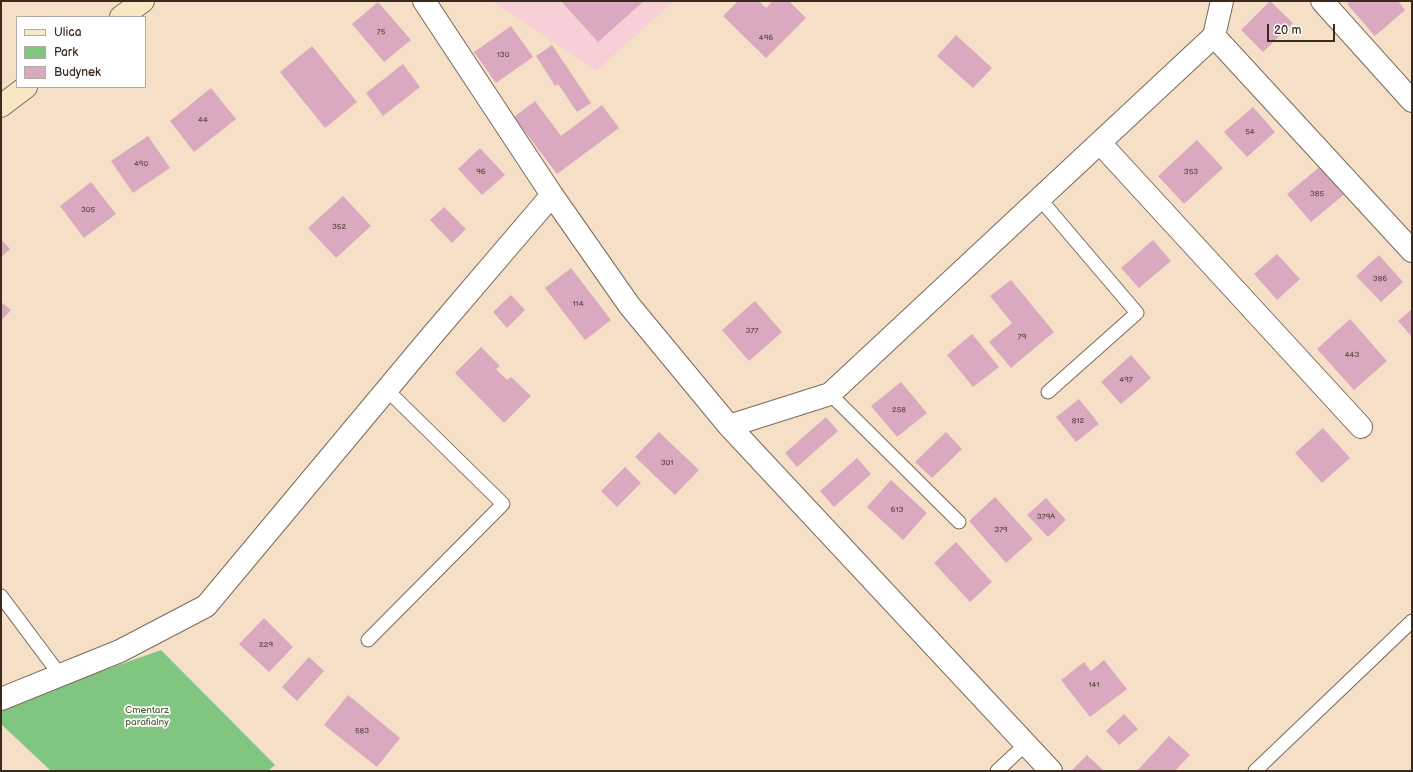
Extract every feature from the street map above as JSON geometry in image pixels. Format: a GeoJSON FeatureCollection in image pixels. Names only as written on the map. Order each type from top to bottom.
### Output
{"type":"FeatureCollection","features":[{"type":"Feature","properties":{"kind":"street"},"geometry":{"type":"LineString","coordinates":[[122,16],[142,1]]}},
{"type":"Feature","properties":{"kind":"street"},"geometry":{"type":"LineString","coordinates":[[424,1],[552,195],[629,305],[729,426],[1051,771]]}},
{"type":"Feature","properties":{"kind":"street"},"geometry":{"type":"LineString","coordinates":[[729,426],[830,394],[1214,36],[1222,1]]}},
{"type":"Feature","properties":{"kind":"street"},"geometry":{"type":"LineString","coordinates":[[1322,1],[1412,101]]}},
{"type":"Feature","properties":{"kind":"street"},"geometry":{"type":"LineString","coordinates":[[1214,36],[1412,251]]}},
{"type":"Feature","properties":{"kind":"street"},"geometry":{"type":"LineString","coordinates":[[1,106],[25,88]]}},
{"type":"Feature","properties":{"kind":"street"},"geometry":{"type":"LineString","coordinates":[[1100,143],[1361,427]]}},
{"type":"Feature","properties":{"kind":"street"},"geometry":{"type":"LineString","coordinates":[[1,700],[120,651],[206,606],[552,195]]}},
{"type":"Feature","properties":{"kind":"lane"},"geometry":{"type":"LineString","coordinates":[[1040,199],[1137,313],[1048,392]]}},
{"type":"Feature","properties":{"kind":"lane"},"geometry":{"type":"LineString","coordinates":[[368,640],[503,504],[387,390]]}},
{"type":"Feature","properties":{"kind":"lane"},"geometry":{"type":"LineString","coordinates":[[830,394],[959,522]]}},
{"type":"Feature","properties":{"kind":"lane"},"geometry":{"type":"LineString","coordinates":[[1,596],[60,675]]}},
{"type":"Feature","properties":{"kind":"lane"},"geometry":{"type":"LineString","coordinates":[[1256,771],[1412,620]]}},
{"type":"Feature","properties":{"kind":"lane"},"geometry":{"type":"LineString","coordinates":[[997,771],[1026,744]]}},
{"type":"Feature","properties":{"kind":"shaded area"},"geometry":{"type":"Polygon","coordinates":[[[491,1],[674,1],[596,71],[491,1]]]}},
{"type":"Feature","properties":{"kind":"green space","name":"Cmentarz parafialny"},"geometry":{"type":"Polygon","coordinates":[[[161,650],[275,765],[268,771],[51,771],[1,724],[1,707],[161,650]]]}},
{"type":"Feature","properties":{"kind":"building"},"geometry":{"type":"Polygon","coordinates":[[[561,1],[644,1],[598,42],[561,1]]]}},
{"type":"Feature","properties":{"kind":"building"},"geometry":{"type":"Polygon","coordinates":[[[738,1],[759,1],[766,8],[773,1],[789,1],[806,18],[766,58],[723,16],[738,1]]]}},
{"type":"Feature","properties":{"kind":"building"},"geometry":{"type":"Polygon","coordinates":[[[1270,1],[1293,23],[1263,52],[1241,30],[1270,1]]]}},
{"type":"Feature","properties":{"kind":"building"},"geometry":{"type":"Polygon","coordinates":[[[1350,1],[1398,1],[1405,10],[1375,36],[1347,4],[1350,1]]]}},
{"type":"Feature","properties":{"kind":"building"},"geometry":{"type":"Polygon","coordinates":[[[378,2],[411,40],[384,62],[352,24],[378,2]]]}},
{"type":"Feature","properties":{"kind":"building"},"geometry":{"type":"Polygon","coordinates":[[[511,26],[533,57],[496,83],[474,52],[511,26]]]}},
{"type":"Feature","properties":{"kind":"building"},"geometry":{"type":"Polygon","coordinates":[[[956,35],[992,68],[973,88],[937,56],[956,35]]]}},
{"type":"Feature","properties":{"kind":"building"},"geometry":{"type":"Polygon","coordinates":[[[552,45],[591,103],[577,112],[558,84],[555,86],[536,56],[552,45]]]}},
{"type":"Feature","properties":{"kind":"building"},"geometry":{"type":"Polygon","coordinates":[[[312,46],[357,102],[325,128],[280,72],[312,46]]]}},
{"type":"Feature","properties":{"kind":"building"},"geometry":{"type":"Polygon","coordinates":[[[403,64],[420,87],[383,116],[366,93],[403,64]]]}},
{"type":"Feature","properties":{"kind":"building"},"geometry":{"type":"Polygon","coordinates":[[[211,88],[236,119],[194,152],[170,121],[211,88]]]}},
{"type":"Feature","properties":{"kind":"building"},"geometry":{"type":"Polygon","coordinates":[[[535,101],[561,136],[602,105],[619,128],[557,174],[514,117],[535,101]]]}},
{"type":"Feature","properties":{"kind":"building"},"geometry":{"type":"Polygon","coordinates":[[[1253,107],[1275,132],[1247,157],[1224,132],[1253,107]]]}},
{"type":"Feature","properties":{"kind":"building"},"geometry":{"type":"Polygon","coordinates":[[[148,136],[170,168],[133,193],[111,161],[148,136]]]}},
{"type":"Feature","properties":{"kind":"building"},"geometry":{"type":"Polygon","coordinates":[[[1197,140],[1223,168],[1184,204],[1158,176],[1197,140]]]}},
{"type":"Feature","properties":{"kind":"building"},"geometry":{"type":"Polygon","coordinates":[[[480,148],[505,175],[482,195],[458,169],[480,148]]]}},
{"type":"Feature","properties":{"kind":"building"},"geometry":{"type":"Polygon","coordinates":[[[1322,165],[1346,193],[1311,222],[1287,194],[1322,165]]]}},
{"type":"Feature","properties":{"kind":"building"},"geometry":{"type":"Polygon","coordinates":[[[91,182],[116,214],[84,238],[60,206],[91,182]]]}},
{"type":"Feature","properties":{"kind":"building"},"geometry":{"type":"Polygon","coordinates":[[[343,196],[371,226],[336,258],[308,228],[343,196]]]}},
{"type":"Feature","properties":{"kind":"building"},"geometry":{"type":"Polygon","coordinates":[[[444,207],[466,229],[452,243],[430,220],[444,207]]]}},
{"type":"Feature","properties":{"kind":"building"},"geometry":{"type":"Polygon","coordinates":[[[1,239],[10,249],[1,257],[1,239]]]}},
{"type":"Feature","properties":{"kind":"building"},"geometry":{"type":"Polygon","coordinates":[[[1153,240],[1171,261],[1139,288],[1121,268],[1153,240]]]}},
{"type":"Feature","properties":{"kind":"building"},"geometry":{"type":"Polygon","coordinates":[[[1277,254],[1300,279],[1277,300],[1254,274],[1277,254]]]}},
{"type":"Feature","properties":{"kind":"building"},"geometry":{"type":"Polygon","coordinates":[[[1379,255],[1403,282],[1381,302],[1356,276],[1379,255]]]}},
{"type":"Feature","properties":{"kind":"building"},"geometry":{"type":"Polygon","coordinates":[[[571,268],[611,320],[585,340],[545,288],[571,268]]]}},
{"type":"Feature","properties":{"kind":"building"},"geometry":{"type":"Polygon","coordinates":[[[1011,280],[1054,332],[1011,368],[989,342],[1012,323],[990,296],[1011,280]]]}},
{"type":"Feature","properties":{"kind":"building"},"geometry":{"type":"Polygon","coordinates":[[[511,295],[525,310],[507,328],[493,312],[511,295]]]}},
{"type":"Feature","properties":{"kind":"building"},"geometry":{"type":"Polygon","coordinates":[[[755,301],[782,332],[749,361],[722,330],[755,301]]]}},
{"type":"Feature","properties":{"kind":"building"},"geometry":{"type":"Polygon","coordinates":[[[1,302],[11,310],[1,321],[1,302]]]}},
{"type":"Feature","properties":{"kind":"building"},"geometry":{"type":"Polygon","coordinates":[[[1412,309],[1412,337],[1398,321],[1412,309]]]}},
{"type":"Feature","properties":{"kind":"building"},"geometry":{"type":"Polygon","coordinates":[[[1350,319],[1387,361],[1354,390],[1317,349],[1350,319]]]}},
{"type":"Feature","properties":{"kind":"building"},"geometry":{"type":"Polygon","coordinates":[[[972,334],[999,367],[973,387],[947,355],[972,334]]]}},
{"type":"Feature","properties":{"kind":"building"},"geometry":{"type":"Polygon","coordinates":[[[481,347],[500,366],[496,369],[507,380],[511,377],[531,396],[504,423],[455,373],[481,347]]]}},
{"type":"Feature","properties":{"kind":"building"},"geometry":{"type":"Polygon","coordinates":[[[1131,355],[1151,378],[1121,404],[1101,382],[1131,355]]]}},
{"type":"Feature","properties":{"kind":"building"},"geometry":{"type":"Polygon","coordinates":[[[901,382],[927,413],[897,437],[871,406],[901,382]]]}},
{"type":"Feature","properties":{"kind":"building"},"geometry":{"type":"Polygon","coordinates":[[[1079,399],[1099,424],[1076,442],[1056,417],[1079,399]]]}},
{"type":"Feature","properties":{"kind":"building"},"geometry":{"type":"Polygon","coordinates":[[[826,417],[838,431],[797,467],[785,453],[826,417]]]}},
{"type":"Feature","properties":{"kind":"building"},"geometry":{"type":"Polygon","coordinates":[[[1323,428],[1350,458],[1322,483],[1295,453],[1323,428]]]}},
{"type":"Feature","properties":{"kind":"building"},"geometry":{"type":"Polygon","coordinates":[[[659,432],[699,470],[675,495],[635,457],[659,432]]]}},
{"type":"Feature","properties":{"kind":"building"},"geometry":{"type":"Polygon","coordinates":[[[946,432],[962,449],[932,478],[915,462],[946,432]]]}},
{"type":"Feature","properties":{"kind":"building"},"geometry":{"type":"Polygon","coordinates":[[[857,458],[871,474],[834,507],[820,491],[857,458]]]}},
{"type":"Feature","properties":{"kind":"building"},"geometry":{"type":"Polygon","coordinates":[[[625,467],[641,483],[617,507],[601,491],[625,467]]]}},
{"type":"Feature","properties":{"kind":"building"},"geometry":{"type":"Polygon","coordinates":[[[891,480],[927,513],[903,540],[867,507],[891,480]]]}},
{"type":"Feature","properties":{"kind":"building"},"geometry":{"type":"Polygon","coordinates":[[[995,497],[1033,539],[1006,563],[969,521],[995,497]]]}},
{"type":"Feature","properties":{"kind":"building"},"geometry":{"type":"Polygon","coordinates":[[[1046,498],[1066,520],[1048,537],[1027,515],[1046,498]]]}},
{"type":"Feature","properties":{"kind":"building"},"geometry":{"type":"Polygon","coordinates":[[[956,542],[992,582],[970,602],[934,563],[956,542]]]}},
{"type":"Feature","properties":{"kind":"building"},"geometry":{"type":"Polygon","coordinates":[[[264,618],[293,647],[269,672],[239,644],[264,618]]]}},
{"type":"Feature","properties":{"kind":"building"},"geometry":{"type":"Polygon","coordinates":[[[309,657],[324,671],[297,701],[282,687],[309,657]]]}},
{"type":"Feature","properties":{"kind":"building"},"geometry":{"type":"Polygon","coordinates":[[[1104,660],[1127,689],[1090,717],[1061,680],[1084,662],[1091,671],[1104,660]]]}},
{"type":"Feature","properties":{"kind":"building"},"geometry":{"type":"Polygon","coordinates":[[[348,695],[400,738],[377,767],[324,725],[348,695]]]}},
{"type":"Feature","properties":{"kind":"building"},"geometry":{"type":"Polygon","coordinates":[[[1124,714],[1138,729],[1119,745],[1106,731],[1124,714]]]}},
{"type":"Feature","properties":{"kind":"building"},"geometry":{"type":"Polygon","coordinates":[[[1169,736],[1190,755],[1175,771],[1137,771],[1169,736]]]}},
{"type":"Feature","properties":{"kind":"building"},"geometry":{"type":"Polygon","coordinates":[[[1087,755],[1104,771],[1071,771],[1087,755]]]}}]}
